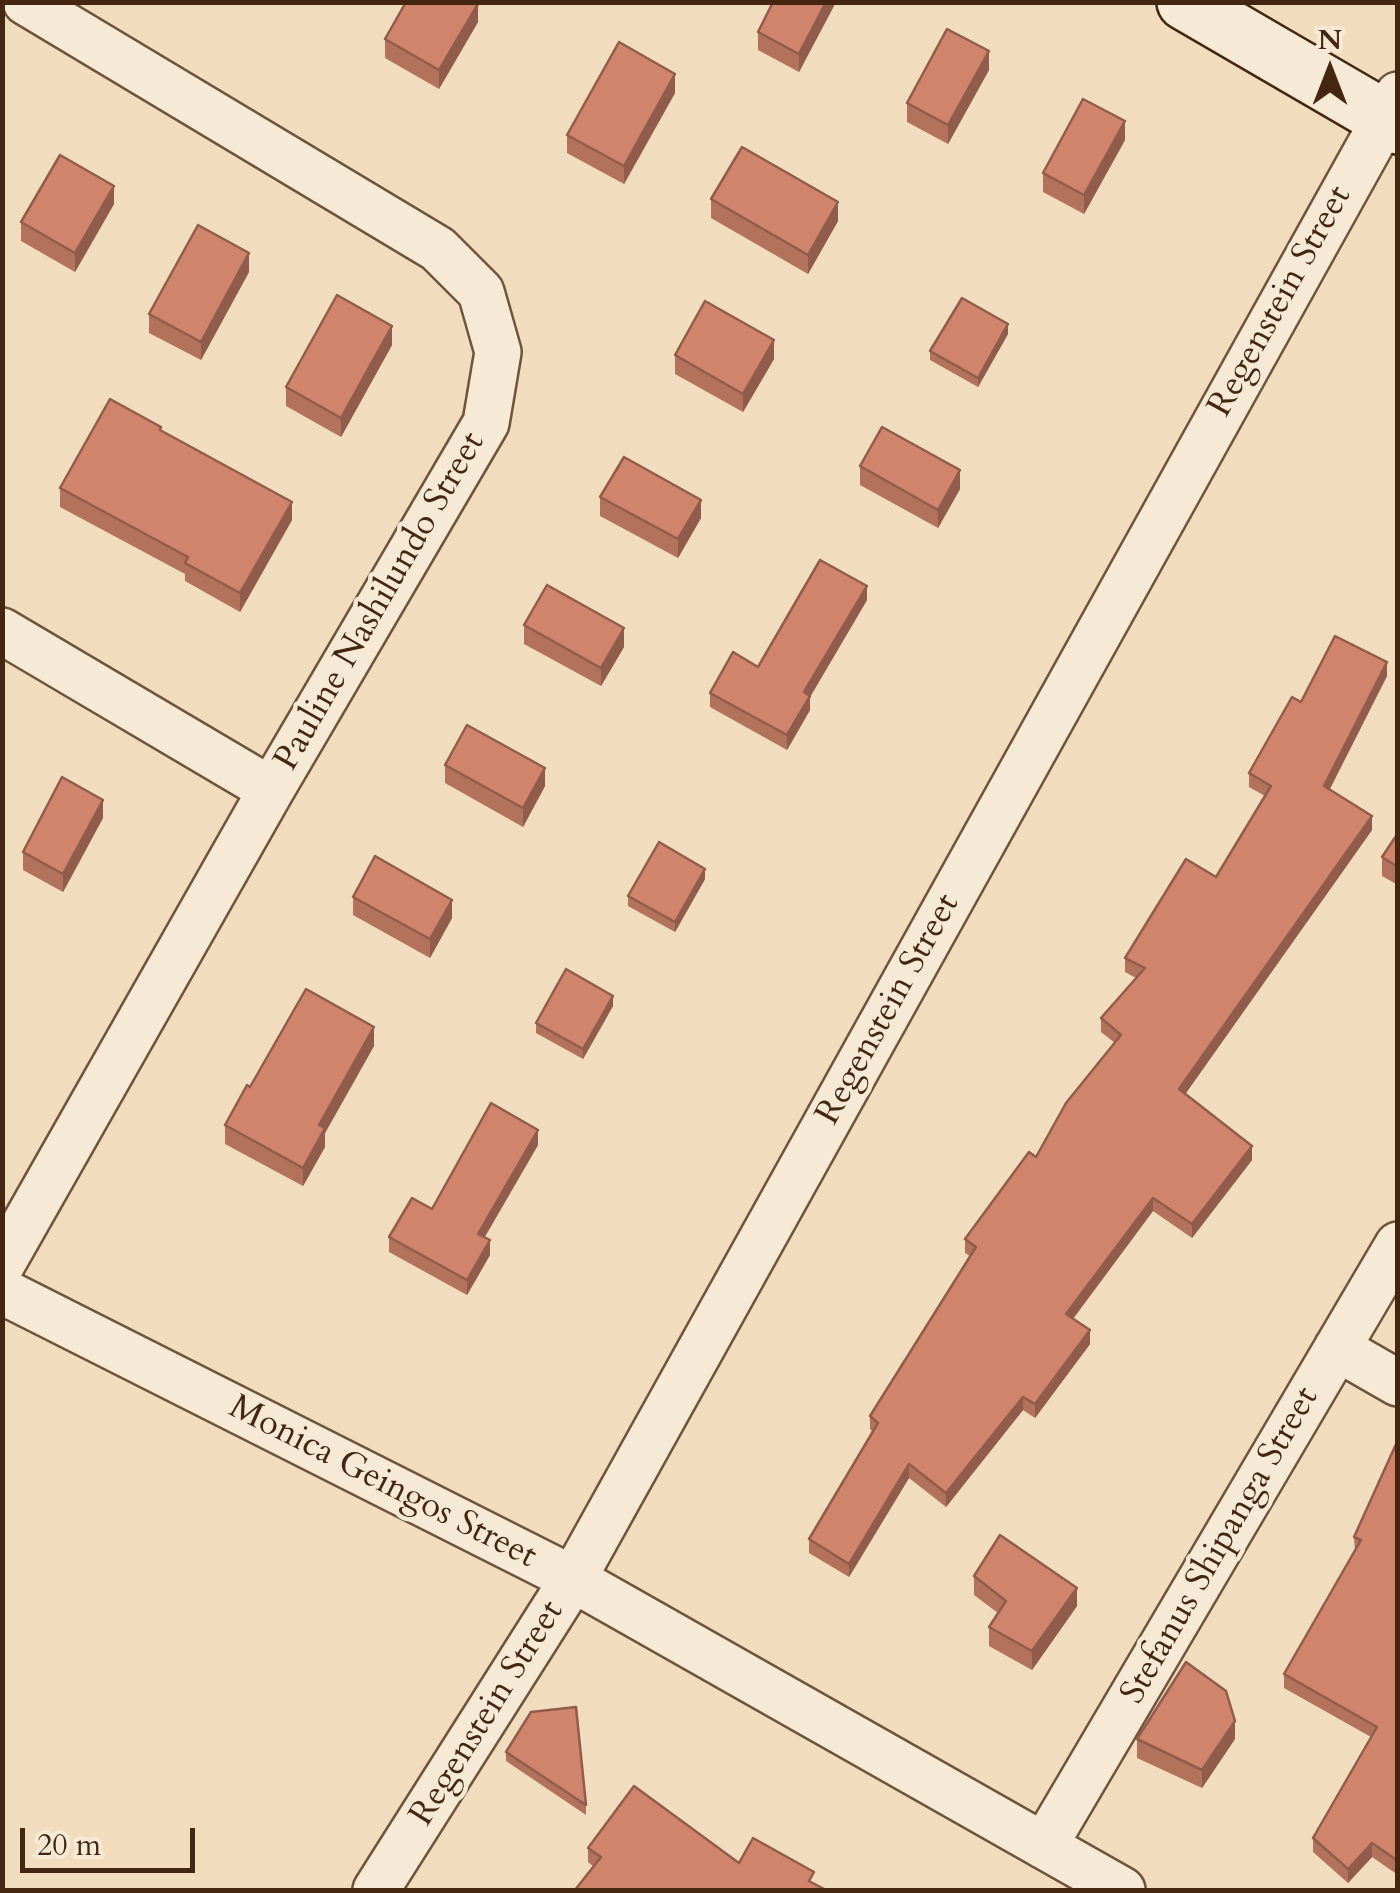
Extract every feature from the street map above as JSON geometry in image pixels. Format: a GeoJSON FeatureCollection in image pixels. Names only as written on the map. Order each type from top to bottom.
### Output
{"type":"FeatureCollection","features":[{"type":"Feature","properties":{"kind":"street","name":"Pauline Nashilundo Street"},"geometry":{"type":"LineString","coordinates":[[2,1264],[486,423],[498,352],[481,292],[438,249],[26,2]]}},
{"type":"Feature","properties":{"kind":"street"},"geometry":{"type":"LineString","coordinates":[[1185,2],[1393,113]]}},
{"type":"Feature","properties":{"kind":"street","name":"Regenstein Street"},"geometry":{"type":"LineString","coordinates":[[376,1890],[573,1579],[1393,113]]}},
{"type":"Feature","properties":{"kind":"street"},"geometry":{"type":"LineString","coordinates":[[2,631],[272,790]]}},
{"type":"Feature","properties":{"kind":"street","name":"Stefanus Shipanga Street"},"geometry":{"type":"LineString","coordinates":[[1044,1846],[1398,1244]]}},
{"type":"Feature","properties":{"kind":"street","name":"Monica Geingos Street"},"geometry":{"type":"LineString","coordinates":[[2,1292],[573,1579],[1122,1890]]}},
{"type":"Feature","properties":{"kind":"street"},"geometry":{"type":"LineString","coordinates":[[1337,1348],[1398,1382]]}},
{"type":"Feature","properties":{"kind":"building"},"geometry":{"type":"Polygon","coordinates":[[[406,2],[478,4],[439,70],[385,39],[406,2]]]}},
{"type":"Feature","properties":{"kind":"building"},"geometry":{"type":"Polygon","coordinates":[[[773,2],[826,2],[799,54],[758,32],[773,2]]]}},
{"type":"Feature","properties":{"kind":"building"},"geometry":{"type":"Polygon","coordinates":[[[947,29],[989,51],[948,125],[907,103],[947,29]]]}},
{"type":"Feature","properties":{"kind":"building"},"geometry":{"type":"Polygon","coordinates":[[[619,42],[675,74],[624,166],[567,135],[619,42]]]}},
{"type":"Feature","properties":{"kind":"building"},"geometry":{"type":"Polygon","coordinates":[[[1083,99],[1125,121],[1084,195],[1043,173],[1083,99]]]}},
{"type":"Feature","properties":{"kind":"building"},"geometry":{"type":"Polygon","coordinates":[[[742,147],[838,202],[808,255],[711,199],[742,147]]]}},
{"type":"Feature","properties":{"kind":"building"},"geometry":{"type":"Polygon","coordinates":[[[60,155],[114,186],[75,253],[21,222],[60,155]]]}},
{"type":"Feature","properties":{"kind":"building"},"geometry":{"type":"Polygon","coordinates":[[[198,225],[249,253],[201,342],[149,314],[198,225]]]}},
{"type":"Feature","properties":{"kind":"building"},"geometry":{"type":"Polygon","coordinates":[[[337,295],[392,326],[341,418],[286,387],[337,295]]]}},
{"type":"Feature","properties":{"kind":"building"},"geometry":{"type":"Polygon","coordinates":[[[962,298],[1008,324],[978,378],[930,351],[962,298]]]}},
{"type":"Feature","properties":{"kind":"building"},"geometry":{"type":"Polygon","coordinates":[[[705,301],[774,340],[743,394],[675,355],[705,301]]]}},
{"type":"Feature","properties":{"kind":"building"},"geometry":{"type":"Polygon","coordinates":[[[110,399],[292,502],[240,593],[185,563],[188,557],[60,488],[110,399]]]}},
{"type":"Feature","properties":{"kind":"building"},"geometry":{"type":"Polygon","coordinates":[[[882,427],[960,470],[938,510],[860,466],[882,427]]]}},
{"type":"Feature","properties":{"kind":"building"},"geometry":{"type":"Polygon","coordinates":[[[624,457],[701,500],[678,539],[600,497],[624,457]]]}},
{"type":"Feature","properties":{"kind":"building"},"geometry":{"type":"Polygon","coordinates":[[[820,560],[867,586],[804,692],[810,696],[787,735],[710,693],[733,652],[758,667],[820,560]]]}},
{"type":"Feature","properties":{"kind":"building"},"geometry":{"type":"Polygon","coordinates":[[[547,585],[624,628],[601,668],[524,625],[547,585]]]}},
{"type":"Feature","properties":{"kind":"building"},"geometry":{"type":"Polygon","coordinates":[[[1335,636],[1387,662],[1324,786],[1372,816],[1179,1089],[1252,1146],[1192,1224],[1153,1198],[1066,1314],[1090,1330],[1035,1404],[1023,1397],[946,1493],[909,1464],[849,1564],[809,1539],[878,1423],[870,1416],[976,1247],[965,1239],[1029,1152],[1036,1157],[1066,1103],[1121,1035],[1101,1018],[1145,968],[1125,958],[1186,859],[1216,877],[1271,786],[1249,773],[1292,697],[1301,702],[1335,636]]]}},
{"type":"Feature","properties":{"kind":"building"},"geometry":{"type":"Polygon","coordinates":[[[467,725],[545,768],[523,808],[445,765],[467,725]]]}},
{"type":"Feature","properties":{"kind":"building"},"geometry":{"type":"Polygon","coordinates":[[[62,777],[103,800],[63,874],[23,852],[62,777]]]}},
{"type":"Feature","properties":{"kind":"building"},"geometry":{"type":"Polygon","coordinates":[[[1398,833],[1398,867],[1382,857],[1398,833]]]}},
{"type":"Feature","properties":{"kind":"building"},"geometry":{"type":"Polygon","coordinates":[[[659,842],[705,869],[675,922],[628,896],[659,842]]]}},
{"type":"Feature","properties":{"kind":"building"},"geometry":{"type":"Polygon","coordinates":[[[375,856],[452,900],[430,939],[353,897],[375,856]]]}},
{"type":"Feature","properties":{"kind":"building"},"geometry":{"type":"Polygon","coordinates":[[[566,969],[613,996],[583,1049],[536,1023],[566,969]]]}},
{"type":"Feature","properties":{"kind":"building"},"geometry":{"type":"Polygon","coordinates":[[[306,989],[374,1027],[319,1125],[325,1128],[303,1168],[225,1125],[306,989]]]}},
{"type":"Feature","properties":{"kind":"building"},"geometry":{"type":"Polygon","coordinates":[[[491,1103],[538,1130],[478,1234],[490,1240],[467,1280],[389,1237],[412,1198],[432,1209],[491,1103]]]}},
{"type":"Feature","properties":{"kind":"building"},"geometry":{"type":"Polygon","coordinates":[[[1397,1442],[1398,1861],[1372,1843],[1348,1869],[1313,1838],[1377,1727],[1284,1674],[1361,1540],[1354,1537],[1397,1442]]]}},
{"type":"Feature","properties":{"kind":"building"},"geometry":{"type":"Polygon","coordinates":[[[1000,1535],[1077,1588],[1032,1651],[989,1627],[1006,1601],[974,1576],[1000,1535]]]}},
{"type":"Feature","properties":{"kind":"building"},"geometry":{"type":"Polygon","coordinates":[[[1186,1662],[1226,1691],[1235,1721],[1202,1770],[1137,1739],[1186,1662]]]}},
{"type":"Feature","properties":{"kind":"building"},"geometry":{"type":"Polygon","coordinates":[[[576,1707],[586,1805],[506,1752],[531,1712],[576,1707]]]}},
{"type":"Feature","properties":{"kind":"building"},"geometry":{"type":"Polygon","coordinates":[[[634,1786],[739,1863],[753,1838],[814,1872],[809,1881],[826,1890],[575,1890],[601,1857],[588,1848],[634,1786]]]}}]}
